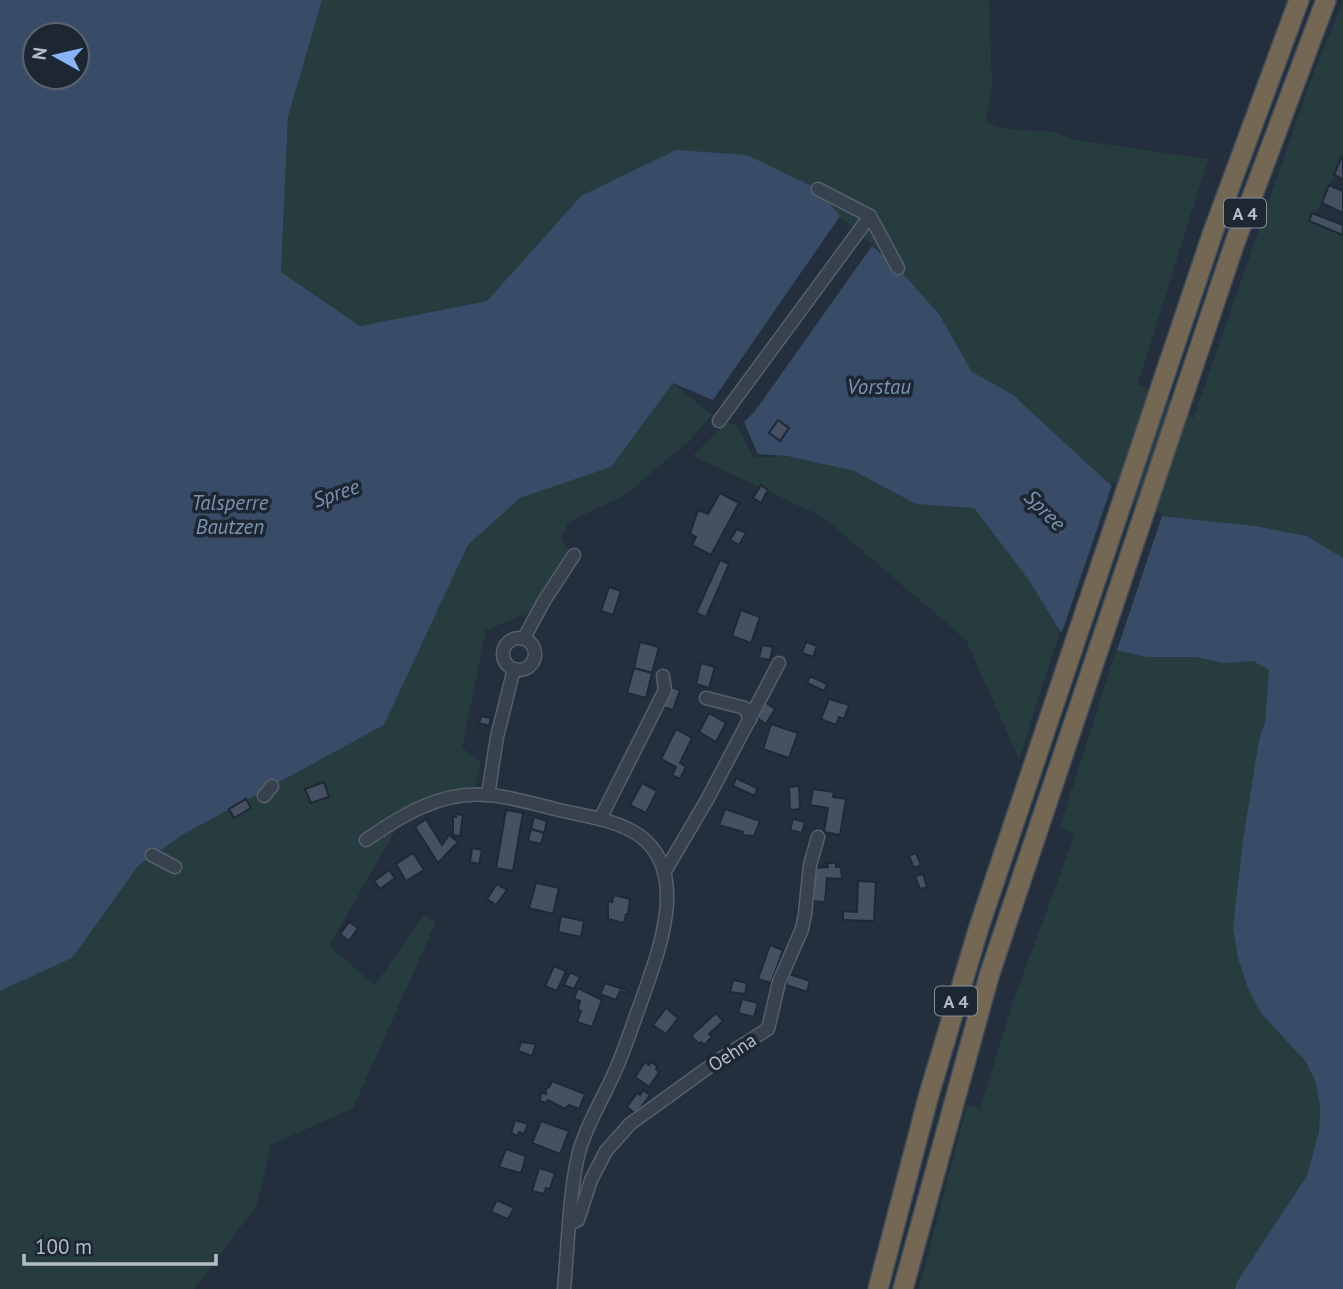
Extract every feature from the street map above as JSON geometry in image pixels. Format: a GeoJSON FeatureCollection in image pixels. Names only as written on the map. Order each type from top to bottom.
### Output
{"type":"FeatureCollection","features":[{"type":"Feature","properties":{"kind":"highway","name":"A 4"},"geometry":{"type":"LineString","coordinates":[[878,1289],[952,1015],[979,927],[1217,220],[1299,0]]}},
{"type":"Feature","properties":{"kind":"highway","name":"A 4"},"geometry":{"type":"LineString","coordinates":[[903,1289],[989,976],[1258,178],[1326,0]]}},
{"type":"Feature","properties":{"kind":"street"},"geometry":{"type":"LineString","coordinates":[[818,189],[870,216],[898,268]]}},
{"type":"Feature","properties":{"kind":"street"},"geometry":{"type":"LineString","coordinates":[[719,421],[870,216]]}},
{"type":"Feature","properties":{"kind":"street"},"geometry":{"type":"LineString","coordinates":[[524,638],[574,555]]}},
{"type":"Feature","properties":{"kind":"street"},"geometry":{"type":"LineString","coordinates":[[514,638],[524,638],[532,645],[535,656],[525,668],[514,669],[506,664],[503,649],[514,638]]}},
{"type":"Feature","properties":{"kind":"street"},"geometry":{"type":"LineString","coordinates":[[664,873],[779,663]]}},
{"type":"Feature","properties":{"kind":"street"},"geometry":{"type":"LineString","coordinates":[[488,794],[497,737],[514,669]]}},
{"type":"Feature","properties":{"kind":"street"},"geometry":{"type":"LineString","coordinates":[[600,819],[653,718],[665,690],[663,676]]}},
{"type":"Feature","properties":{"kind":"street"},"geometry":{"type":"LineString","coordinates":[[706,698],[744,708],[750,720]]}},
{"type":"Feature","properties":{"kind":"street","name":"Oehna"},"geometry":{"type":"LineString","coordinates":[[366,840],[400,817],[429,803],[449,797],[488,794],[614,823],[642,838],[652,848],[664,873],[667,907],[662,941],[617,1067],[579,1153],[564,1289]]}},
{"type":"Feature","properties":{"kind":"street","name":"Oehna"},"geometry":{"type":"LineString","coordinates":[[570,1223],[578,1220],[606,1151],[630,1124],[720,1059],[768,1029],[779,982],[806,914],[810,865],[818,837]]}},
{"type":"Feature","properties":{"kind":"street"},"geometry":{"type":"LineString","coordinates":[[152,855],[175,867]]}},
{"type":"Feature","properties":{"kind":"green space"},"geometry":{"type":"Polygon","coordinates":[[[322,0],[989,0],[992,85],[986,122],[1007,129],[1051,132],[1070,139],[1208,159],[1138,384],[1180,406],[1193,419],[1311,80],[1343,2],[1343,154],[1322,203],[1309,220],[1343,235],[1343,558],[1307,536],[1255,526],[1142,514],[1012,394],[972,372],[939,314],[898,268],[840,216],[818,189],[581,196],[487,301],[360,326],[281,272],[288,117],[322,0]]]}},
{"type":"Feature","properties":{"kind":"green space"},"geometry":{"type":"Polygon","coordinates":[[[673,383],[712,415],[688,442],[625,495],[569,522],[561,537],[570,554],[531,612],[486,630],[462,748],[481,762],[475,786],[408,808],[329,946],[375,985],[424,915],[436,922],[353,1108],[271,1145],[257,1205],[194,1289],[0,1289],[0,991],[72,958],[138,866],[184,834],[384,725],[468,545],[520,498],[611,467],[673,383]]]}},
{"type":"Feature","properties":{"kind":"green space"},"geometry":{"type":"Polygon","coordinates":[[[727,422],[737,426],[754,458],[787,456],[854,471],[916,504],[974,508],[1028,579],[1060,631],[1019,759],[966,640],[823,517],[693,456],[727,422]]]}},
{"type":"Feature","properties":{"kind":"green space"},"geometry":{"type":"Polygon","coordinates":[[[1116,650],[1147,657],[1195,657],[1224,663],[1254,661],[1269,670],[1265,722],[1259,740],[1289,1042],[1314,1078],[1319,1101],[1319,1128],[1314,1156],[1306,1178],[1290,1205],[1237,1282],[1235,1289],[919,1289],[967,1105],[980,1109],[1013,1002],[1075,834],[1060,828],[1116,650]]]}},
{"type":"Feature","properties":{"kind":"water","name":"Talsperre Bautzen"},"geometry":{"type":"Polygon","coordinates":[[[0,0],[322,0],[288,117],[281,272],[360,326],[487,301],[581,196],[676,150],[747,155],[818,189],[840,216],[713,400],[673,383],[611,467],[520,498],[468,545],[384,725],[184,834],[138,866],[72,958],[0,991],[0,0]]]}},
{"type":"Feature","properties":{"kind":"water","name":"Vorstau"},"geometry":{"type":"Polygon","coordinates":[[[872,246],[898,268],[939,314],[972,372],[1012,394],[1142,514],[1255,526],[1307,536],[1343,558],[1343,1289],[1235,1289],[1307,1176],[1319,1131],[1320,1106],[1315,1080],[1305,1061],[1261,1013],[1248,988],[1238,958],[1233,927],[1243,840],[1259,740],[1265,722],[1269,670],[1253,661],[1224,663],[1195,657],[1147,657],[1098,646],[1060,631],[1028,579],[974,508],[916,504],[854,471],[787,456],[758,454],[744,422],[755,411],[872,246]]]}},
{"type":"Feature","properties":{"kind":"pier"},"geometry":{"type":"Polygon","coordinates":[[[1113,482],[1144,511],[1163,513],[1116,653],[1096,649],[1061,635],[1113,482]]]}},
{"type":"Feature","properties":{"kind":"building"},"geometry":{"type":"Polygon","coordinates":[[[1341,158],[1343,159],[1343,179],[1334,175],[1341,158]]]}},
{"type":"Feature","properties":{"kind":"building"},"geometry":{"type":"Polygon","coordinates":[[[1329,185],[1343,191],[1343,213],[1322,203],[1329,185]]]}},
{"type":"Feature","properties":{"kind":"building"},"geometry":{"type":"Polygon","coordinates":[[[1312,213],[1343,225],[1343,235],[1309,221],[1312,213]]]}},
{"type":"Feature","properties":{"kind":"building"},"geometry":{"type":"Polygon","coordinates":[[[778,420],[789,428],[780,441],[769,433],[778,420]]]}},
{"type":"Feature","properties":{"kind":"building"},"geometry":{"type":"Polygon","coordinates":[[[761,485],[768,490],[761,503],[753,498],[761,485]]]}},
{"type":"Feature","properties":{"kind":"building"},"geometry":{"type":"Polygon","coordinates":[[[720,493],[739,503],[711,555],[692,545],[696,537],[690,534],[698,510],[708,514],[720,493]]]}},
{"type":"Feature","properties":{"kind":"building"},"geometry":{"type":"Polygon","coordinates":[[[737,529],[746,533],[739,545],[730,540],[737,529]]]}},
{"type":"Feature","properties":{"kind":"building"},"geometry":{"type":"Polygon","coordinates":[[[720,560],[729,564],[706,617],[696,613],[720,560]]]}},
{"type":"Feature","properties":{"kind":"building"},"geometry":{"type":"Polygon","coordinates":[[[609,587],[621,591],[613,615],[601,611],[609,587]]]}},
{"type":"Feature","properties":{"kind":"building"},"geometry":{"type":"Polygon","coordinates":[[[741,610],[760,617],[751,643],[732,636],[741,610]]]}},
{"type":"Feature","properties":{"kind":"building"},"geometry":{"type":"Polygon","coordinates":[[[640,642],[659,647],[652,673],[634,668],[640,642]]]}},
{"type":"Feature","properties":{"kind":"building"},"geometry":{"type":"Polygon","coordinates":[[[806,642],[817,646],[813,657],[802,653],[806,642]]]}},
{"type":"Feature","properties":{"kind":"building"},"geometry":{"type":"Polygon","coordinates":[[[762,645],[773,647],[770,660],[759,658],[762,645]]]}},
{"type":"Feature","properties":{"kind":"building"},"geometry":{"type":"Polygon","coordinates":[[[701,663],[715,667],[709,688],[696,684],[701,663]]]}},
{"type":"Feature","properties":{"kind":"building"},"geometry":{"type":"Polygon","coordinates":[[[634,668],[652,673],[646,698],[627,693],[634,668]]]}},
{"type":"Feature","properties":{"kind":"building"},"geometry":{"type":"Polygon","coordinates":[[[810,676],[827,684],[824,691],[807,683],[810,676]]]}},
{"type":"Feature","properties":{"kind":"building"},"geometry":{"type":"Polygon","coordinates":[[[670,687],[680,690],[673,710],[663,707],[670,687]]]}},
{"type":"Feature","properties":{"kind":"building"},"geometry":{"type":"Polygon","coordinates":[[[829,699],[849,705],[844,719],[839,717],[836,725],[821,719],[829,699]]]}},
{"type":"Feature","properties":{"kind":"building"},"geometry":{"type":"Polygon","coordinates":[[[765,702],[775,709],[766,724],[756,717],[765,702]]]}},
{"type":"Feature","properties":{"kind":"building"},"geometry":{"type":"Polygon","coordinates":[[[709,713],[726,723],[716,742],[699,732],[709,713]]]}},
{"type":"Feature","properties":{"kind":"building"},"geometry":{"type":"Polygon","coordinates":[[[481,716],[491,718],[489,726],[479,723],[481,716]]]}},
{"type":"Feature","properties":{"kind":"building"},"geometry":{"type":"Polygon","coordinates":[[[771,724],[798,733],[789,758],[763,749],[771,724]]]}},
{"type":"Feature","properties":{"kind":"building"},"geometry":{"type":"Polygon","coordinates":[[[676,729],[692,738],[680,763],[686,767],[680,779],[672,775],[676,767],[661,759],[676,729]]]}},
{"type":"Feature","properties":{"kind":"building"},"geometry":{"type":"Polygon","coordinates":[[[736,778],[757,788],[755,796],[733,786],[736,778]]]}},
{"type":"Feature","properties":{"kind":"building"},"geometry":{"type":"Polygon","coordinates":[[[324,782],[329,797],[311,803],[305,789],[324,782]]]}},
{"type":"Feature","properties":{"kind":"building"},"geometry":{"type":"Polygon","coordinates":[[[642,783],[657,791],[646,813],[630,805],[642,783]]]}},
{"type":"Feature","properties":{"kind":"building"},"geometry":{"type":"Polygon","coordinates":[[[799,786],[800,809],[790,810],[789,787],[799,786]]]}},
{"type":"Feature","properties":{"kind":"building"},"geometry":{"type":"Polygon","coordinates":[[[813,789],[834,792],[833,797],[846,799],[840,835],[824,832],[828,808],[810,805],[813,789]]]}},
{"type":"Feature","properties":{"kind":"building"},"geometry":{"type":"Polygon","coordinates":[[[246,799],[251,808],[234,818],[229,809],[246,799]]]}},
{"type":"Feature","properties":{"kind":"building"},"geometry":{"type":"Polygon","coordinates":[[[725,809],[760,821],[754,836],[742,835],[743,832],[719,825],[725,809]]]}},
{"type":"Feature","properties":{"kind":"building"},"geometry":{"type":"Polygon","coordinates":[[[506,810],[523,813],[513,871],[496,868],[506,810]]]}},
{"type":"Feature","properties":{"kind":"building"},"geometry":{"type":"Polygon","coordinates":[[[456,814],[463,815],[460,836],[453,835],[453,817],[456,817],[456,814]]]}},
{"type":"Feature","properties":{"kind":"building"},"geometry":{"type":"Polygon","coordinates":[[[534,817],[547,821],[544,833],[531,829],[534,817]]]}},
{"type":"Feature","properties":{"kind":"building"},"geometry":{"type":"Polygon","coordinates":[[[426,819],[442,845],[449,835],[458,842],[438,863],[415,827],[426,819]]]}},
{"type":"Feature","properties":{"kind":"building"},"geometry":{"type":"Polygon","coordinates":[[[793,819],[805,822],[802,833],[790,830],[793,819]]]}},
{"type":"Feature","properties":{"kind":"building"},"geometry":{"type":"Polygon","coordinates":[[[531,829],[544,833],[541,844],[528,841],[531,829]]]}},
{"type":"Feature","properties":{"kind":"building"},"geometry":{"type":"Polygon","coordinates":[[[472,848],[482,850],[479,864],[470,862],[472,848]]]}},
{"type":"Feature","properties":{"kind":"building"},"geometry":{"type":"Polygon","coordinates":[[[413,853],[424,870],[406,881],[396,864],[413,853]]]}},
{"type":"Feature","properties":{"kind":"building"},"geometry":{"type":"Polygon","coordinates":[[[916,853],[921,865],[914,868],[909,856],[916,853]]]}},
{"type":"Feature","properties":{"kind":"building"},"geometry":{"type":"Polygon","coordinates":[[[827,863],[836,863],[836,867],[841,867],[842,879],[827,878],[825,902],[810,901],[813,868],[828,867],[827,863]]]}},
{"type":"Feature","properties":{"kind":"building"},"geometry":{"type":"Polygon","coordinates":[[[389,870],[395,878],[380,889],[374,881],[389,870]]]}},
{"type":"Feature","properties":{"kind":"building"},"geometry":{"type":"Polygon","coordinates":[[[923,874],[927,887],[920,889],[915,876],[923,874]]]}},
{"type":"Feature","properties":{"kind":"building"},"geometry":{"type":"Polygon","coordinates":[[[858,881],[876,882],[874,921],[843,920],[843,911],[857,912],[858,881]]]}},
{"type":"Feature","properties":{"kind":"building"},"geometry":{"type":"Polygon","coordinates":[[[536,883],[559,888],[553,914],[529,908],[536,883]]]}},
{"type":"Feature","properties":{"kind":"building"},"geometry":{"type":"Polygon","coordinates":[[[497,884],[507,890],[496,905],[487,899],[497,884]]]}},
{"type":"Feature","properties":{"kind":"building"},"geometry":{"type":"Polygon","coordinates":[[[614,895],[630,899],[624,923],[608,919],[608,901],[612,902],[614,895]]]}},
{"type":"Feature","properties":{"kind":"building"},"geometry":{"type":"Polygon","coordinates":[[[561,916],[584,921],[581,937],[558,932],[561,916]]]}},
{"type":"Feature","properties":{"kind":"building"},"geometry":{"type":"Polygon","coordinates":[[[349,922],[358,928],[349,941],[340,934],[349,922]]]}},
{"type":"Feature","properties":{"kind":"building"},"geometry":{"type":"Polygon","coordinates":[[[770,945],[783,950],[771,983],[758,979],[770,945]]]}},
{"type":"Feature","properties":{"kind":"building"},"geometry":{"type":"Polygon","coordinates":[[[554,966],[566,971],[557,991],[545,986],[554,966]]]}},
{"type":"Feature","properties":{"kind":"building"},"geometry":{"type":"Polygon","coordinates":[[[570,972],[580,977],[574,989],[564,985],[570,972]]]}},
{"type":"Feature","properties":{"kind":"building"},"geometry":{"type":"Polygon","coordinates":[[[789,974],[810,981],[807,992],[786,985],[789,974]]]}},
{"type":"Feature","properties":{"kind":"building"},"geometry":{"type":"Polygon","coordinates":[[[733,980],[747,983],[745,994],[730,992],[733,980]]]}},
{"type":"Feature","properties":{"kind":"building"},"geometry":{"type":"Polygon","coordinates":[[[605,983],[629,991],[620,991],[616,1000],[600,994],[605,983]]]}},
{"type":"Feature","properties":{"kind":"building"},"geometry":{"type":"Polygon","coordinates":[[[578,988],[602,1000],[592,1027],[577,1022],[581,1011],[578,1009],[580,1001],[574,999],[578,988]]]}},
{"type":"Feature","properties":{"kind":"building"},"geometry":{"type":"Polygon","coordinates":[[[742,999],[758,1003],[754,1017],[738,1013],[742,999]]]}},
{"type":"Feature","properties":{"kind":"building"},"geometry":{"type":"Polygon","coordinates":[[[666,1008],[678,1018],[666,1034],[653,1025],[666,1008]]]}},
{"type":"Feature","properties":{"kind":"building"},"geometry":{"type":"Polygon","coordinates":[[[716,1013],[723,1021],[709,1034],[712,1037],[704,1045],[701,1042],[699,1044],[691,1036],[716,1013]]]}},
{"type":"Feature","properties":{"kind":"building"},"geometry":{"type":"Polygon","coordinates":[[[521,1042],[536,1044],[532,1056],[518,1051],[521,1042]]]}},
{"type":"Feature","properties":{"kind":"building"},"geometry":{"type":"Polygon","coordinates":[[[645,1062],[649,1065],[651,1062],[658,1067],[656,1069],[659,1072],[649,1087],[635,1077],[645,1062]]]}},
{"type":"Feature","properties":{"kind":"building"},"geometry":{"type":"Polygon","coordinates":[[[552,1081],[585,1094],[579,1109],[569,1105],[565,1109],[548,1100],[546,1103],[540,1101],[541,1092],[546,1094],[552,1081]]]}},
{"type":"Feature","properties":{"kind":"building"},"geometry":{"type":"Polygon","coordinates":[[[643,1090],[650,1095],[636,1114],[627,1107],[637,1093],[640,1095],[643,1090]]]}},
{"type":"Feature","properties":{"kind":"building"},"geometry":{"type":"Polygon","coordinates":[[[515,1120],[528,1124],[524,1134],[519,1132],[518,1136],[511,1133],[515,1120]]]}},
{"type":"Feature","properties":{"kind":"building"},"geometry":{"type":"Polygon","coordinates":[[[541,1121],[569,1131],[560,1154],[532,1143],[541,1121]]]}},
{"type":"Feature","properties":{"kind":"building"},"geometry":{"type":"Polygon","coordinates":[[[506,1149],[526,1156],[521,1173],[499,1167],[506,1149]]]}},
{"type":"Feature","properties":{"kind":"building"},"geometry":{"type":"Polygon","coordinates":[[[539,1168],[555,1173],[550,1189],[546,1188],[544,1194],[532,1191],[539,1168]]]}},
{"type":"Feature","properties":{"kind":"building"},"geometry":{"type":"Polygon","coordinates":[[[497,1200],[514,1208],[508,1219],[491,1212],[497,1200]]]}},
{"type":"Feature","properties":{"kind":"water label","name":"Spree"},"geometry":{"type":"Point","coordinates":[336,493]}},
{"type":"Feature","properties":{"kind":"water label","name":"Spree"},"geometry":{"type":"Point","coordinates":[1045,510]}}]}
